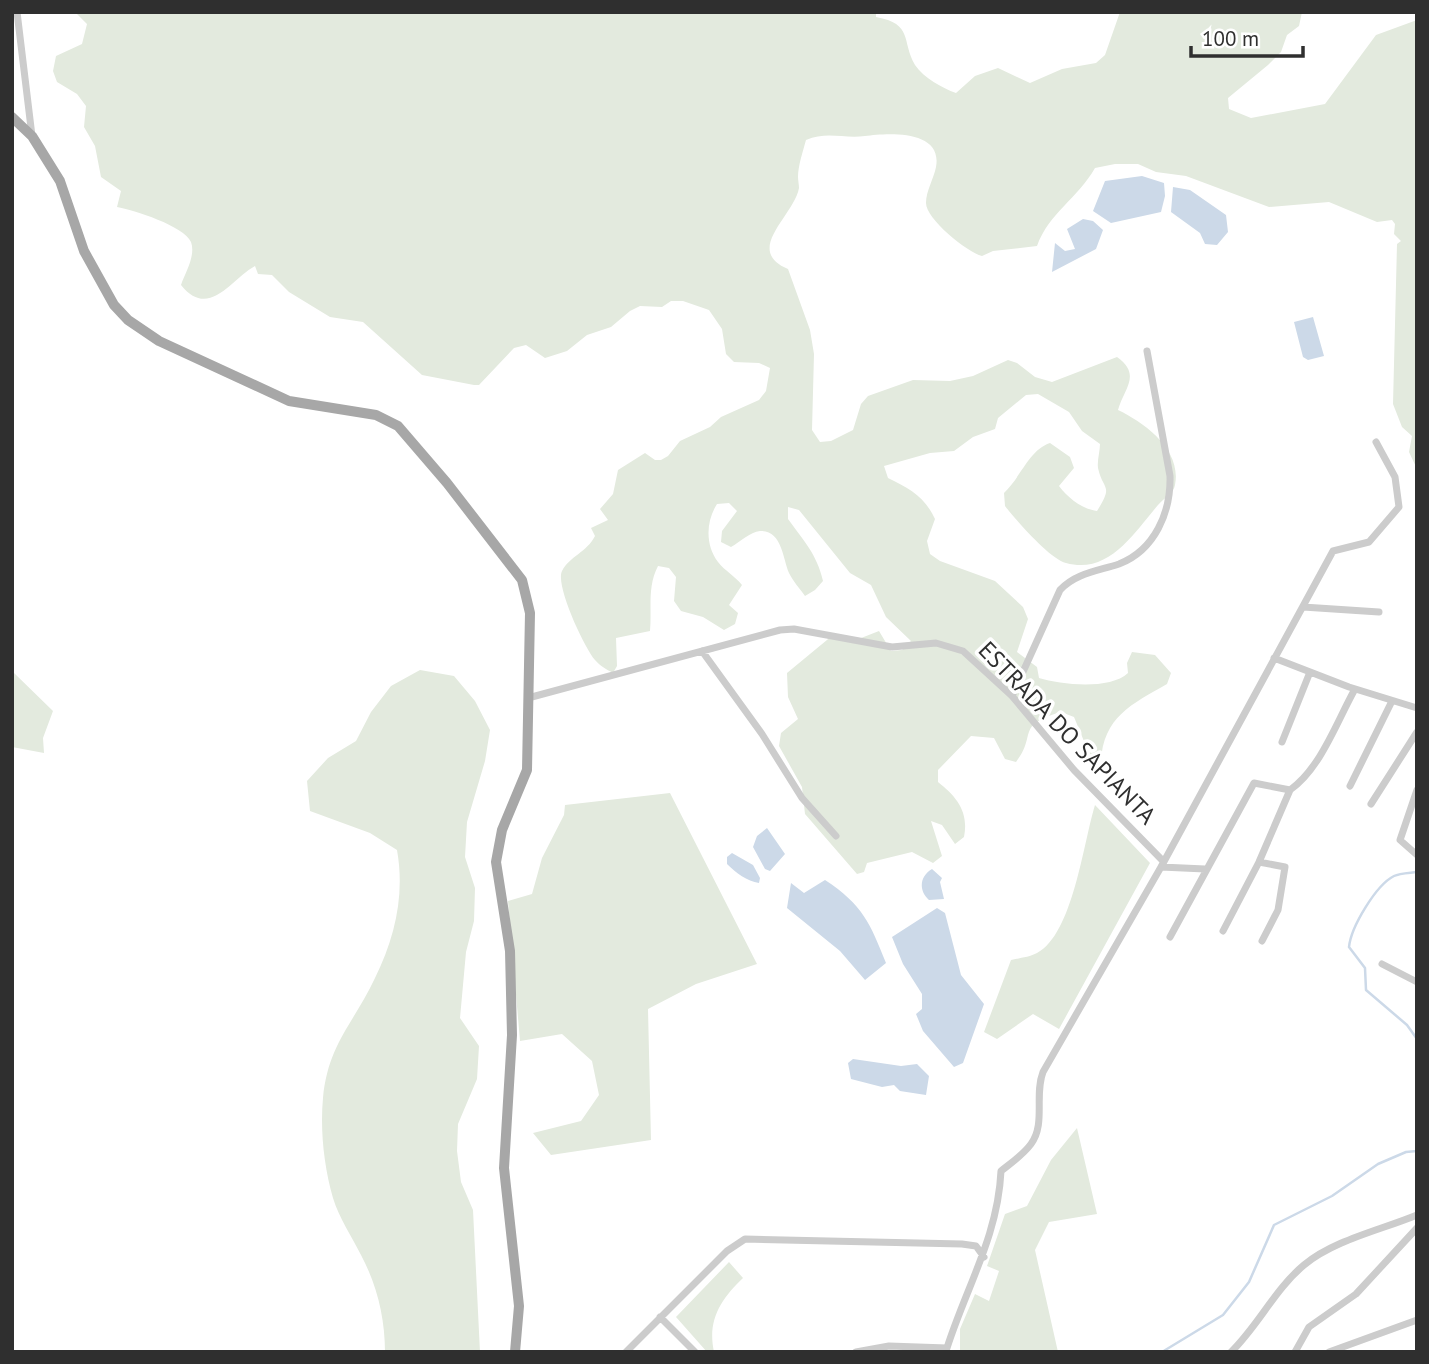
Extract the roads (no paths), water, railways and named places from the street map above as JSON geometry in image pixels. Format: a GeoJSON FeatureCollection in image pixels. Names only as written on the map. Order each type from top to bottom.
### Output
{"type":"FeatureCollection","features":[{"type":"Feature","properties":{"kind":"main road"},"geometry":{"type":"LineString","coordinates":[[12,117],[32,136],[60,181],[84,251],[97,277],[114,305],[133,324],[159,341],[289,401],[376,415],[398,426],[522,580],[530,613],[527,770],[502,830],[496,862],[510,951],[512,1035],[504,1168],[519,1306],[515,1352]]}},
{"type":"Feature","properties":{"kind":"street"},"geometry":{"type":"LineString","coordinates":[[17,12],[32,136]]}},
{"type":"Feature","properties":{"kind":"street"},"geometry":{"type":"LineString","coordinates":[[1012,696],[1060,590],[1075,578],[1128,559],[1144,547],[1165,516],[1170,494],[1170,476],[1147,351]]}},
{"type":"Feature","properties":{"kind":"street","name":"ESTRADA DO SAPIANTA"},"geometry":{"type":"LineString","coordinates":[[947,1350],[984,1257],[997,1208],[1001,1171],[1032,1143],[1037,1133],[1037,1093],[1043,1072],[1162,864],[1335,549],[1369,542],[1399,507],[1395,477],[1376,442]]}},
{"type":"Feature","properties":{"kind":"street"},"geometry":{"type":"LineString","coordinates":[[1303,607],[1379,612]]}},
{"type":"Feature","properties":{"kind":"street","name":"ESTRADA DO SAPIANTA"},"geometry":{"type":"LineString","coordinates":[[528,698],[780,630],[794,629],[892,647],[948,645],[963,651],[1012,696],[1074,770],[1162,864]]}},
{"type":"Feature","properties":{"kind":"street"},"geometry":{"type":"LineString","coordinates":[[702,651],[762,734],[802,798],[836,836]]}},
{"type":"Feature","properties":{"kind":"street"},"geometry":{"type":"LineString","coordinates":[[1274,658],[1355,689],[1417,708]]}},
{"type":"Feature","properties":{"kind":"street"},"geometry":{"type":"LineString","coordinates":[[1282,743],[1310,673]]}},
{"type":"Feature","properties":{"kind":"street"},"geometry":{"type":"LineString","coordinates":[[1223,931],[1259,862],[1290,790],[1308,772],[1355,689]]}},
{"type":"Feature","properties":{"kind":"street"},"geometry":{"type":"LineString","coordinates":[[1350,786],[1392,701]]}},
{"type":"Feature","properties":{"kind":"street"},"geometry":{"type":"LineString","coordinates":[[1371,804],[1417,732]]}},
{"type":"Feature","properties":{"kind":"street"},"geometry":{"type":"LineString","coordinates":[[1170,937],[1254,783],[1290,790]]}},
{"type":"Feature","properties":{"kind":"street"},"geometry":{"type":"LineString","coordinates":[[1417,790],[1400,840],[1417,855]]}},
{"type":"Feature","properties":{"kind":"street"},"geometry":{"type":"LineString","coordinates":[[1259,862],[1285,867],[1278,909],[1262,941]]}},
{"type":"Feature","properties":{"kind":"street"},"geometry":{"type":"LineString","coordinates":[[1162,864],[1205,869]]}},
{"type":"Feature","properties":{"kind":"street"},"geometry":{"type":"LineString","coordinates":[[1382,964],[1417,982]]}},
{"type":"Feature","properties":{"kind":"street"},"geometry":{"type":"LineString","coordinates":[[1231,1352],[1255,1327],[1303,1266],[1332,1248],[1417,1215]]}},
{"type":"Feature","properties":{"kind":"street"},"geometry":{"type":"LineString","coordinates":[[1295,1352],[1309,1327],[1356,1294],[1417,1228]]}},
{"type":"Feature","properties":{"kind":"street"},"geometry":{"type":"LineString","coordinates":[[626,1352],[727,1251],[745,1239],[962,1244],[976,1246],[984,1257]]}},
{"type":"Feature","properties":{"kind":"street"},"geometry":{"type":"LineString","coordinates":[[660,1317],[695,1352]]}},
{"type":"Feature","properties":{"kind":"street"},"geometry":{"type":"LineString","coordinates":[[1329,1352],[1417,1320]]}},
{"type":"Feature","properties":{"kind":"street"},"geometry":{"type":"LineString","coordinates":[[856,1352],[889,1346],[947,1350]]}},
{"type":"Feature","properties":{"kind":"street"},"geometry":{"type":"LineString","coordinates":[[933,1352],[947,1350]]}},
{"type":"Feature","properties":{"kind":"water"},"geometry":{"type":"Polygon","coordinates":[[[1142,176],[1164,183],[1165,196],[1161,212],[1111,223],[1093,211],[1105,181],[1142,176]]]}},
{"type":"Feature","properties":{"kind":"water"},"geometry":{"type":"Polygon","coordinates":[[[1173,187],[1190,190],[1226,215],[1228,232],[1217,245],[1205,244],[1200,233],[1171,212],[1173,187]]]}},
{"type":"Feature","properties":{"kind":"water"},"geometry":{"type":"Polygon","coordinates":[[[1083,219],[1093,221],[1103,230],[1096,249],[1052,272],[1055,243],[1065,251],[1075,249],[1067,229],[1083,219]]]}},
{"type":"Feature","properties":{"kind":"water"},"geometry":{"type":"Polygon","coordinates":[[[1313,317],[1324,356],[1308,360],[1303,357],[1294,322],[1313,317]]]}},
{"type":"Feature","properties":{"kind":"water"},"geometry":{"type":"Polygon","coordinates":[[[767,828],[785,854],[770,871],[765,869],[753,847],[757,836],[767,828]]]}},
{"type":"Feature","properties":{"kind":"water"},"geometry":{"type":"Polygon","coordinates":[[[732,853],[753,865],[760,878],[759,883],[742,876],[727,864],[727,857],[732,853]]]}},
{"type":"Feature","properties":{"kind":"water"},"geometry":{"type":"Polygon","coordinates":[[[932,869],[942,878],[940,882],[944,899],[929,900],[923,892],[923,879],[932,869]]]}},
{"type":"Feature","properties":{"kind":"water"},"geometry":{"type":"Polygon","coordinates":[[[825,880],[848,898],[864,916],[886,963],[865,980],[840,951],[787,908],[791,883],[804,893],[825,880]]]}},
{"type":"Feature","properties":{"kind":"water"},"geometry":{"type":"Polygon","coordinates":[[[937,908],[945,913],[961,975],[984,1004],[963,1063],[954,1067],[923,1031],[916,1014],[922,1009],[922,994],[903,964],[892,937],[937,908]]]}},
{"type":"Feature","properties":{"kind":"water"},"geometry":{"type":"Polygon","coordinates":[[[853,1059],[901,1066],[917,1064],[929,1076],[926,1095],[900,1091],[894,1085],[882,1087],[851,1079],[848,1063],[853,1059]]]}},
{"type":"Feature","properties":{"kind":"waterway"},"geometry":{"type":"LineString","coordinates":[[1417,872],[1394,876],[1380,888],[1359,918],[1349,947],[1365,968],[1366,990],[1407,1025],[1417,1039]]}},
{"type":"Feature","properties":{"kind":"waterway"},"geometry":{"type":"LineString","coordinates":[[1162,1352],[1223,1315],[1249,1282],[1274,1225],[1332,1196],[1378,1164],[1406,1152],[1417,1151]]}}]}
